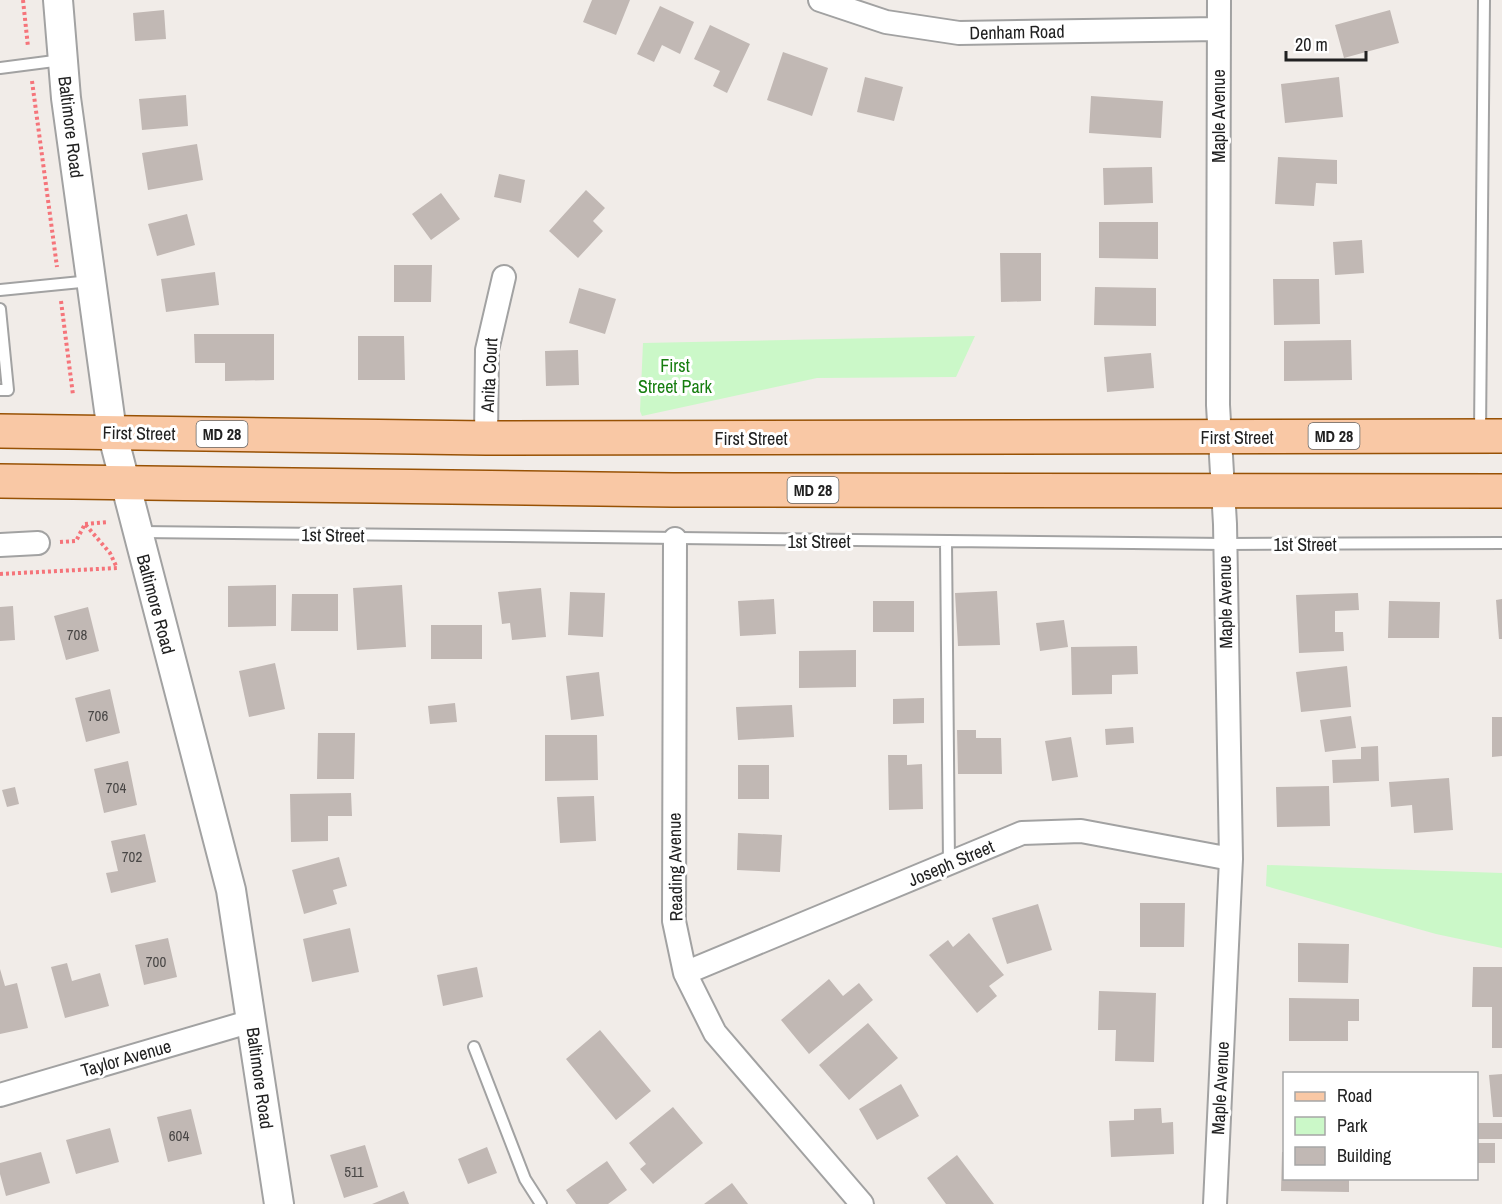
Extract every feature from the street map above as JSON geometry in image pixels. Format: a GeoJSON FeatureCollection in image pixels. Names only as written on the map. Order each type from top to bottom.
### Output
{"type":"FeatureCollection","features":[{"type":"Feature","properties":{"kind":"main road","name":"First Street"},"geometry":{"type":"LineString","coordinates":[[0,431],[486,438],[1491,436]]}},
{"type":"Feature","properties":{"kind":"main road","name":"MD 28"},"geometry":{"type":"LineString","coordinates":[[0,481],[673,490],[1502,491]]}},
{"type":"Feature","properties":{"kind":"street","name":"Baltimore Road"},"geometry":{"type":"LineString","coordinates":[[58,0],[66,98],[112,432],[136,532],[231,890],[279,1204]]}},
{"type":"Feature","properties":{"kind":"street","name":"Denham Road"},"geometry":{"type":"LineString","coordinates":[[820,0],[886,22],[959,33],[1218,29]]}},
{"type":"Feature","properties":{"kind":"street","name":"Maple Avenue"},"geometry":{"type":"LineString","coordinates":[[1215,1204],[1231,859],[1224,491],[1218,405],[1219,0]]}},
{"type":"Feature","properties":{"kind":"street","name":"Anita Court"},"geometry":{"type":"LineString","coordinates":[[486,438],[487,350],[504,278]]}},
{"type":"Feature","properties":{"kind":"street","name":"Reading Avenue"},"geometry":{"type":"LineString","coordinates":[[675,539],[674,921],[685,973],[715,1033],[862,1204]]}},
{"type":"Feature","properties":{"kind":"street"},"geometry":{"type":"LineString","coordinates":[[0,545],[38,543]]}},
{"type":"Feature","properties":{"kind":"street","name":"Joseph Street"},"geometry":{"type":"LineString","coordinates":[[685,973],[1022,833],[1081,831],[1231,859]]}},
{"type":"Feature","properties":{"kind":"street","name":"Taylor Avenue"},"geometry":{"type":"LineString","coordinates":[[0,1095],[252,1021]]}},
{"type":"Feature","properties":{"kind":"lane"},"geometry":{"type":"LineString","coordinates":[[1484,0],[1491,436]]}},
{"type":"Feature","properties":{"kind":"lane"},"geometry":{"type":"LineString","coordinates":[[0,68],[62,60]]}},
{"type":"Feature","properties":{"kind":"lane"},"geometry":{"type":"LineString","coordinates":[[0,290],[91,281]]}},
{"type":"Feature","properties":{"kind":"lane"},"geometry":{"type":"LineString","coordinates":[[0,309],[4,390]]}},
{"type":"Feature","properties":{"kind":"lane","name":"1st Street"},"geometry":{"type":"LineString","coordinates":[[136,532],[946,542],[1502,543]]}},
{"type":"Feature","properties":{"kind":"lane"},"geometry":{"type":"LineString","coordinates":[[946,542],[949,864]]}},
{"type":"Feature","properties":{"kind":"lane"},"geometry":{"type":"LineString","coordinates":[[474,1047],[525,1179],[541,1204]]}},
{"type":"Feature","properties":{"kind":"path"},"geometry":{"type":"LineString","coordinates":[[23,0],[73,395]]}},
{"type":"Feature","properties":{"kind":"path"},"geometry":{"type":"LineString","coordinates":[[0,574],[117,568],[110,553],[84,524],[76,541],[38,543]]}},
{"type":"Feature","properties":{"kind":"green space","name":"First Street Park"},"geometry":{"type":"Polygon","coordinates":[[[975,336],[956,377],[817,378],[642,416],[640,411],[643,343],[975,336]]]}},
{"type":"Feature","properties":{"kind":"green space"},"geometry":{"type":"Polygon","coordinates":[[[1267,865],[1502,873],[1502,948],[1436,934],[1266,886],[1267,865]]]}},
{"type":"Feature","properties":{"kind":"building"},"geometry":{"type":"Polygon","coordinates":[[[592,0],[630,0],[616,35],[583,22],[592,0]]]}},
{"type":"Feature","properties":{"kind":"building"},"geometry":{"type":"Polygon","coordinates":[[[660,6],[694,22],[680,54],[662,45],[654,62],[637,54],[660,6]]]}},
{"type":"Feature","properties":{"kind":"building"},"geometry":{"type":"Polygon","coordinates":[[[164,10],[166,39],[135,41],[133,13],[164,10]]]}},
{"type":"Feature","properties":{"kind":"building"},"geometry":{"type":"Polygon","coordinates":[[[1390,10],[1399,43],[1344,58],[1335,25],[1390,10]]]}},
{"type":"Feature","properties":{"kind":"building"},"geometry":{"type":"Polygon","coordinates":[[[710,25],[750,44],[727,93],[713,86],[720,71],[694,59],[710,25]]]}},
{"type":"Feature","properties":{"kind":"building"},"geometry":{"type":"Polygon","coordinates":[[[783,52],[828,68],[812,116],[767,100],[783,52]]]}},
{"type":"Feature","properties":{"kind":"building"},"geometry":{"type":"Polygon","coordinates":[[[865,77],[903,87],[894,121],[857,112],[865,77]]]}},
{"type":"Feature","properties":{"kind":"building"},"geometry":{"type":"Polygon","coordinates":[[[1339,77],[1343,117],[1285,123],[1281,84],[1339,77]]]}},
{"type":"Feature","properties":{"kind":"building"},"geometry":{"type":"Polygon","coordinates":[[[186,95],[188,126],[142,130],[139,99],[186,95]]]}},
{"type":"Feature","properties":{"kind":"building"},"geometry":{"type":"Polygon","coordinates":[[[1091,96],[1163,101],[1161,138],[1089,133],[1091,96]]]}},
{"type":"Feature","properties":{"kind":"building"},"geometry":{"type":"Polygon","coordinates":[[[197,144],[203,180],[148,190],[142,153],[197,144]]]}},
{"type":"Feature","properties":{"kind":"building"},"geometry":{"type":"Polygon","coordinates":[[[1278,157],[1337,160],[1337,184],[1316,183],[1314,206],[1275,204],[1278,157]]]}},
{"type":"Feature","properties":{"kind":"building"},"geometry":{"type":"Polygon","coordinates":[[[1152,167],[1153,203],[1104,205],[1103,168],[1152,167]]]}},
{"type":"Feature","properties":{"kind":"building"},"geometry":{"type":"Polygon","coordinates":[[[499,174],[525,180],[521,203],[494,197],[499,174]]]}},
{"type":"Feature","properties":{"kind":"building"},"geometry":{"type":"Polygon","coordinates":[[[586,190],[605,208],[593,221],[603,231],[578,258],[549,231],[586,190]]]}},
{"type":"Feature","properties":{"kind":"building"},"geometry":{"type":"Polygon","coordinates":[[[441,193],[460,219],[431,240],[412,214],[441,193]]]}},
{"type":"Feature","properties":{"kind":"building"},"geometry":{"type":"Polygon","coordinates":[[[187,214],[195,245],[157,256],[148,224],[187,214]]]}},
{"type":"Feature","properties":{"kind":"building"},"geometry":{"type":"Polygon","coordinates":[[[1099,222],[1158,222],[1158,259],[1099,258],[1099,222]]]}},
{"type":"Feature","properties":{"kind":"building"},"geometry":{"type":"Polygon","coordinates":[[[1362,240],[1364,273],[1335,275],[1333,242],[1362,240]]]}},
{"type":"Feature","properties":{"kind":"building"},"geometry":{"type":"Polygon","coordinates":[[[1000,253],[1041,253],[1041,301],[1001,302],[1000,253]]]}},
{"type":"Feature","properties":{"kind":"building"},"geometry":{"type":"Polygon","coordinates":[[[394,265],[432,265],[431,302],[394,302],[394,265]]]}},
{"type":"Feature","properties":{"kind":"building"},"geometry":{"type":"Polygon","coordinates":[[[215,272],[219,305],[166,312],[161,279],[215,272]]]}},
{"type":"Feature","properties":{"kind":"building"},"geometry":{"type":"Polygon","coordinates":[[[1273,279],[1319,279],[1320,324],[1274,325],[1273,279]]]}},
{"type":"Feature","properties":{"kind":"building"},"geometry":{"type":"Polygon","coordinates":[[[1095,287],[1156,288],[1156,326],[1094,325],[1095,287]]]}},
{"type":"Feature","properties":{"kind":"building"},"geometry":{"type":"Polygon","coordinates":[[[579,288],[616,299],[605,334],[569,323],[579,288]]]}},
{"type":"Feature","properties":{"kind":"building"},"geometry":{"type":"Polygon","coordinates":[[[194,334],[274,334],[274,380],[225,381],[225,363],[195,363],[194,334]]]}},
{"type":"Feature","properties":{"kind":"building"},"geometry":{"type":"Polygon","coordinates":[[[358,336],[404,336],[405,380],[358,380],[358,336]]]}},
{"type":"Feature","properties":{"kind":"building"},"geometry":{"type":"Polygon","coordinates":[[[1351,340],[1352,380],[1284,381],[1284,341],[1351,340]]]}},
{"type":"Feature","properties":{"kind":"building"},"geometry":{"type":"Polygon","coordinates":[[[578,350],[579,385],[546,386],[545,351],[578,350]]]}},
{"type":"Feature","properties":{"kind":"building"},"geometry":{"type":"Polygon","coordinates":[[[1151,353],[1154,388],[1107,392],[1104,357],[1151,353]]]}},
{"type":"Feature","properties":{"kind":"building"},"geometry":{"type":"Polygon","coordinates":[[[276,585],[276,626],[228,627],[228,586],[276,585]]]}},
{"type":"Feature","properties":{"kind":"building"},"geometry":{"type":"Polygon","coordinates":[[[402,585],[406,647],[357,650],[353,588],[402,585]]]}},
{"type":"Feature","properties":{"kind":"building"},"geometry":{"type":"Polygon","coordinates":[[[541,588],[546,637],[512,640],[510,623],[502,624],[498,592],[541,588]]]}},
{"type":"Feature","properties":{"kind":"building"},"geometry":{"type":"Polygon","coordinates":[[[997,591],[1000,645],[958,646],[955,593],[997,591]]]}},
{"type":"Feature","properties":{"kind":"building"},"geometry":{"type":"Polygon","coordinates":[[[570,592],[605,593],[603,637],[568,635],[570,592]]]}},
{"type":"Feature","properties":{"kind":"building"},"geometry":{"type":"Polygon","coordinates":[[[1358,593],[1359,610],[1335,611],[1335,632],[1343,632],[1344,651],[1299,653],[1296,595],[1358,593]]]}},
{"type":"Feature","properties":{"kind":"building"},"geometry":{"type":"Polygon","coordinates":[[[292,594],[338,594],[338,631],[291,631],[292,594]]]}},
{"type":"Feature","properties":{"kind":"building"},"geometry":{"type":"Polygon","coordinates":[[[774,599],[776,634],[740,636],[738,601],[774,599]]]}},
{"type":"Feature","properties":{"kind":"building"},"geometry":{"type":"Polygon","coordinates":[[[1502,599],[1502,639],[1499,639],[1496,600],[1502,599]]]}},
{"type":"Feature","properties":{"kind":"building"},"geometry":{"type":"Polygon","coordinates":[[[873,601],[914,601],[914,632],[873,632],[873,601]]]}},
{"type":"Feature","properties":{"kind":"building"},"geometry":{"type":"Polygon","coordinates":[[[1389,601],[1440,602],[1439,638],[1388,638],[1389,601]]]}},
{"type":"Feature","properties":{"kind":"building"},"geometry":{"type":"Polygon","coordinates":[[[13,606],[15,640],[0,641],[0,607],[13,606]]]}},
{"type":"Feature","properties":{"kind":"building"},"geometry":{"type":"Polygon","coordinates":[[[88,607],[99,651],[66,660],[54,616],[88,607]]]}},
{"type":"Feature","properties":{"kind":"building"},"geometry":{"type":"Polygon","coordinates":[[[1064,620],[1068,647],[1040,651],[1036,623],[1064,620]]]}},
{"type":"Feature","properties":{"kind":"building"},"geometry":{"type":"Polygon","coordinates":[[[431,625],[482,625],[482,659],[431,659],[431,625]]]}},
{"type":"Feature","properties":{"kind":"building"},"geometry":{"type":"Polygon","coordinates":[[[1137,646],[1138,674],[1112,675],[1112,694],[1072,695],[1071,647],[1137,646]]]}},
{"type":"Feature","properties":{"kind":"building"},"geometry":{"type":"Polygon","coordinates":[[[856,650],[856,687],[799,688],[799,651],[856,650]]]}},
{"type":"Feature","properties":{"kind":"building"},"geometry":{"type":"Polygon","coordinates":[[[275,663],[285,709],[249,717],[239,671],[275,663]]]}},
{"type":"Feature","properties":{"kind":"building"},"geometry":{"type":"Polygon","coordinates":[[[1347,666],[1351,707],[1301,712],[1296,672],[1347,666]]]}},
{"type":"Feature","properties":{"kind":"building"},"geometry":{"type":"Polygon","coordinates":[[[599,672],[604,716],[571,720],[566,676],[599,672]]]}},
{"type":"Feature","properties":{"kind":"building"},"geometry":{"type":"Polygon","coordinates":[[[110,689],[120,733],[86,742],[75,698],[110,689]]]}},
{"type":"Feature","properties":{"kind":"building"},"geometry":{"type":"Polygon","coordinates":[[[924,698],[924,723],[893,724],[893,699],[924,698]]]}},
{"type":"Feature","properties":{"kind":"building"},"geometry":{"type":"Polygon","coordinates":[[[455,703],[457,722],[430,724],[428,706],[455,703]]]}},
{"type":"Feature","properties":{"kind":"building"},"geometry":{"type":"Polygon","coordinates":[[[792,705],[794,737],[738,740],[736,707],[792,705]]]}},
{"type":"Feature","properties":{"kind":"building"},"geometry":{"type":"Polygon","coordinates":[[[1351,716],[1356,748],[1325,752],[1320,720],[1351,716]]]}},
{"type":"Feature","properties":{"kind":"building"},"geometry":{"type":"Polygon","coordinates":[[[1492,717],[1502,717],[1502,756],[1492,757],[1492,717]]]}},
{"type":"Feature","properties":{"kind":"building"},"geometry":{"type":"Polygon","coordinates":[[[1133,727],[1134,743],[1106,745],[1105,729],[1133,727]]]}},
{"type":"Feature","properties":{"kind":"building"},"geometry":{"type":"Polygon","coordinates":[[[957,730],[976,730],[976,738],[1001,738],[1002,774],[958,774],[957,730]]]}},
{"type":"Feature","properties":{"kind":"building"},"geometry":{"type":"Polygon","coordinates":[[[318,733],[355,733],[354,779],[317,779],[318,733]]]}},
{"type":"Feature","properties":{"kind":"building"},"geometry":{"type":"Polygon","coordinates":[[[545,735],[597,735],[598,780],[545,781],[545,735]]]}},
{"type":"Feature","properties":{"kind":"building"},"geometry":{"type":"Polygon","coordinates":[[[1071,737],[1078,777],[1052,781],[1045,741],[1071,737]]]}},
{"type":"Feature","properties":{"kind":"building"},"geometry":{"type":"Polygon","coordinates":[[[1378,746],[1379,781],[1333,783],[1332,760],[1361,759],[1361,747],[1378,746]]]}},
{"type":"Feature","properties":{"kind":"building"},"geometry":{"type":"Polygon","coordinates":[[[888,755],[907,755],[907,765],[922,764],[923,809],[889,810],[888,755]]]}},
{"type":"Feature","properties":{"kind":"building"},"geometry":{"type":"Polygon","coordinates":[[[128,761],[137,805],[104,813],[94,769],[128,761]]]}},
{"type":"Feature","properties":{"kind":"building"},"geometry":{"type":"Polygon","coordinates":[[[738,765],[769,765],[769,799],[738,799],[738,765]]]}},
{"type":"Feature","properties":{"kind":"building"},"geometry":{"type":"Polygon","coordinates":[[[1449,778],[1453,830],[1414,833],[1412,805],[1391,807],[1389,782],[1449,778]]]}},
{"type":"Feature","properties":{"kind":"building"},"geometry":{"type":"Polygon","coordinates":[[[1329,786],[1330,826],[1277,827],[1276,787],[1329,786]]]}},
{"type":"Feature","properties":{"kind":"building"},"geometry":{"type":"Polygon","coordinates":[[[15,787],[19,804],[7,807],[2,790],[15,787]]]}},
{"type":"Feature","properties":{"kind":"building"},"geometry":{"type":"Polygon","coordinates":[[[351,793],[352,816],[328,816],[328,841],[291,842],[290,794],[351,793]]]}},
{"type":"Feature","properties":{"kind":"building"},"geometry":{"type":"Polygon","coordinates":[[[594,796],[596,841],[560,843],[557,797],[594,796]]]}},
{"type":"Feature","properties":{"kind":"building"},"geometry":{"type":"Polygon","coordinates":[[[738,833],[782,835],[780,872],[737,870],[738,833]]]}},
{"type":"Feature","properties":{"kind":"building"},"geometry":{"type":"Polygon","coordinates":[[[145,834],[156,882],[111,893],[106,873],[118,871],[111,841],[145,834]]]}},
{"type":"Feature","properties":{"kind":"building"},"geometry":{"type":"Polygon","coordinates":[[[339,857],[347,886],[333,890],[337,904],[304,914],[292,870],[339,857]]]}},
{"type":"Feature","properties":{"kind":"building"},"geometry":{"type":"Polygon","coordinates":[[[1140,903],[1185,903],[1184,947],[1140,947],[1140,903]]]}},
{"type":"Feature","properties":{"kind":"building"},"geometry":{"type":"Polygon","coordinates":[[[1038,904],[1052,950],[1007,964],[992,918],[1038,904]]]}},
{"type":"Feature","properties":{"kind":"building"},"geometry":{"type":"Polygon","coordinates":[[[350,928],[359,972],[312,982],[303,939],[350,928]]]}},
{"type":"Feature","properties":{"kind":"building"},"geometry":{"type":"Polygon","coordinates":[[[969,933],[1004,975],[989,986],[997,996],[977,1013],[929,955],[948,940],[953,947],[969,933]]]}},
{"type":"Feature","properties":{"kind":"building"},"geometry":{"type":"Polygon","coordinates":[[[168,938],[177,977],[144,985],[135,945],[168,938]]]}},
{"type":"Feature","properties":{"kind":"building"},"geometry":{"type":"Polygon","coordinates":[[[1298,943],[1349,944],[1348,983],[1298,982],[1298,943]]]}},
{"type":"Feature","properties":{"kind":"building"},"geometry":{"type":"Polygon","coordinates":[[[67,963],[72,981],[100,973],[109,1006],[65,1018],[51,967],[67,963]]]}},
{"type":"Feature","properties":{"kind":"building"},"geometry":{"type":"Polygon","coordinates":[[[477,967],[483,997],[443,1006],[437,975],[477,967]]]}},
{"type":"Feature","properties":{"kind":"building"},"geometry":{"type":"Polygon","coordinates":[[[1473,967],[1502,967],[1502,1048],[1492,1048],[1492,1007],[1472,1007],[1473,967]]]}},
{"type":"Feature","properties":{"kind":"building"},"geometry":{"type":"Polygon","coordinates":[[[0,969],[5,986],[17,983],[28,1028],[0,1034],[0,969]]]}},
{"type":"Feature","properties":{"kind":"building"},"geometry":{"type":"Polygon","coordinates":[[[829,979],[843,996],[859,983],[873,1000],[809,1054],[781,1020],[829,979]]]}},
{"type":"Feature","properties":{"kind":"building"},"geometry":{"type":"Polygon","coordinates":[[[1099,991],[1156,993],[1154,1062],[1115,1061],[1116,1030],[1098,1030],[1099,991]]]}},
{"type":"Feature","properties":{"kind":"building"},"geometry":{"type":"Polygon","coordinates":[[[1289,998],[1359,999],[1359,1021],[1348,1021],[1348,1041],[1289,1041],[1289,998]]]}},
{"type":"Feature","properties":{"kind":"building"},"geometry":{"type":"Polygon","coordinates":[[[868,1023],[898,1058],[849,1100],[819,1065],[868,1023]]]}},
{"type":"Feature","properties":{"kind":"building"},"geometry":{"type":"Polygon","coordinates":[[[600,1030],[651,1091],[616,1120],[566,1059],[600,1030]]]}},
{"type":"Feature","properties":{"kind":"building"},"geometry":{"type":"Polygon","coordinates":[[[1502,1074],[1502,1117],[1493,1117],[1489,1075],[1502,1074]]]}},
{"type":"Feature","properties":{"kind":"building"},"geometry":{"type":"Polygon","coordinates":[[[901,1084],[919,1116],[877,1140],[859,1109],[901,1084]]]}},
{"type":"Feature","properties":{"kind":"building"},"geometry":{"type":"Polygon","coordinates":[[[673,1107],[703,1143],[653,1184],[640,1169],[646,1164],[629,1143],[673,1107]]]}},
{"type":"Feature","properties":{"kind":"building"},"geometry":{"type":"Polygon","coordinates":[[[1161,1108],[1162,1123],[1173,1122],[1174,1154],[1111,1157],[1109,1121],[1134,1120],[1134,1109],[1161,1108]]]}},
{"type":"Feature","properties":{"kind":"building"},"geometry":{"type":"Polygon","coordinates":[[[191,1109],[202,1154],[168,1162],[157,1117],[191,1109]]]}},
{"type":"Feature","properties":{"kind":"building"},"geometry":{"type":"Polygon","coordinates":[[[1478,1123],[1502,1123],[1502,1139],[1478,1139],[1478,1123]]]}},
{"type":"Feature","properties":{"kind":"building"},"geometry":{"type":"Polygon","coordinates":[[[110,1128],[119,1162],[76,1174],[66,1140],[110,1128]]]}},
{"type":"Feature","properties":{"kind":"building"},"geometry":{"type":"Polygon","coordinates":[[[1478,1143],[1495,1143],[1495,1163],[1478,1163],[1478,1143]]]}},
{"type":"Feature","properties":{"kind":"building"},"geometry":{"type":"Polygon","coordinates":[[[365,1145],[378,1187],[344,1198],[330,1155],[365,1145]]]}},
{"type":"Feature","properties":{"kind":"building"},"geometry":{"type":"Polygon","coordinates":[[[487,1147],[497,1173],[468,1184],[458,1159],[487,1147]]]}},
{"type":"Feature","properties":{"kind":"building"},"geometry":{"type":"Polygon","coordinates":[[[41,1152],[50,1183],[6,1196],[0,1174],[0,1163],[41,1152]]]}},
{"type":"Feature","properties":{"kind":"building"},"geometry":{"type":"Polygon","coordinates":[[[1282,1152],[1283,1180],[1349,1180],[1349,1192],[1281,1191],[1282,1152]]]}},
{"type":"Feature","properties":{"kind":"building"},"geometry":{"type":"Polygon","coordinates":[[[957,1155],[994,1204],[946,1204],[927,1178],[957,1155]]]}},
{"type":"Feature","properties":{"kind":"building"},"geometry":{"type":"Polygon","coordinates":[[[607,1161],[627,1190],[608,1204],[576,1204],[566,1190],[607,1161]]]}},
{"type":"Feature","properties":{"kind":"building"},"geometry":{"type":"Polygon","coordinates":[[[732,1183],[748,1204],[704,1204],[732,1183]]]}},
{"type":"Feature","properties":{"kind":"building"},"geometry":{"type":"Polygon","coordinates":[[[404,1191],[409,1204],[372,1204],[404,1191]]]}}]}
